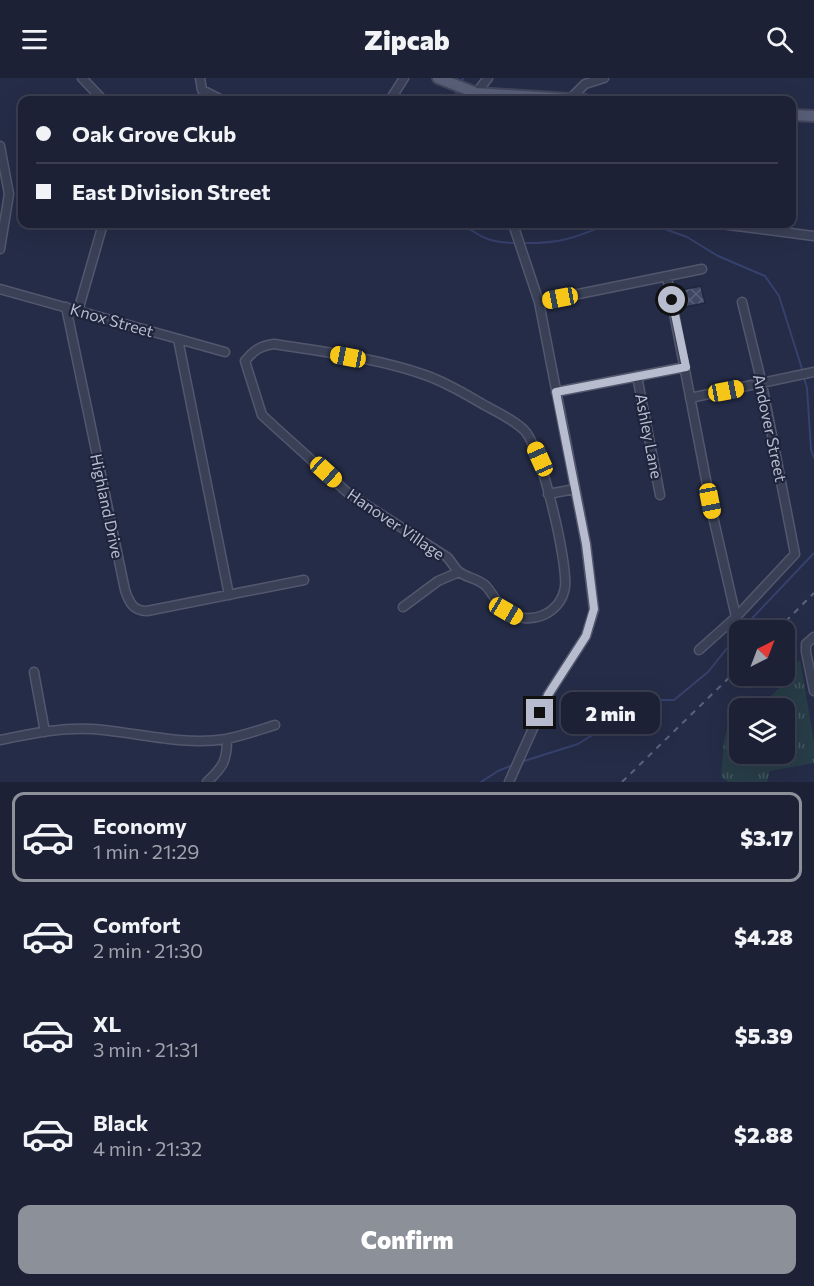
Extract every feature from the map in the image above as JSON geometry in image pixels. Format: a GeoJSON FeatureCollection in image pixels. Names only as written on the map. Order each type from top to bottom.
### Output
{"type":"FeatureCollection","features":[{"type":"Feature","properties":{"kind":"main road"},"geometry":{"type":"LineString","coordinates":[[438,78],[465,89],[475,96]]}},
{"type":"Feature","properties":{"kind":"main road"},"geometry":{"type":"LineString","coordinates":[[796,115],[814,116]]}},
{"type":"Feature","properties":{"kind":"street"},"geometry":{"type":"LineString","coordinates":[[82,78],[99,96]]}},
{"type":"Feature","properties":{"kind":"street"},"geometry":{"type":"LineString","coordinates":[[200,78],[202,90],[214,96]]}},
{"type":"Feature","properties":{"kind":"street"},"geometry":{"type":"LineString","coordinates":[[393,96],[404,78]]}},
{"type":"Feature","properties":{"kind":"street"},"geometry":{"type":"LineString","coordinates":[[477,96],[488,78]]}},
{"type":"Feature","properties":{"kind":"street"},"geometry":{"type":"LineString","coordinates":[[573,96],[585,84],[604,78]]}},
{"type":"Feature","properties":{"kind":"street"},"geometry":{"type":"LineString","coordinates":[[0,146],[9,194],[0,249]]}},
{"type":"Feature","properties":{"kind":"street"},"geometry":{"type":"LineString","coordinates":[[78,311],[102,228]]}},
{"type":"Feature","properties":{"kind":"street"},"geometry":{"type":"LineString","coordinates":[[510,780],[548,695],[586,636],[594,609],[586,544],[539,302],[515,228]]}},
{"type":"Feature","properties":{"kind":"street"},"geometry":{"type":"LineString","coordinates":[[753,228],[814,236]]}},
{"type":"Feature","properties":{"kind":"street"},"geometry":{"type":"LineString","coordinates":[[539,302],[667,278],[702,269]]}},
{"type":"Feature","properties":{"kind":"street"},"geometry":{"type":"LineString","coordinates":[[667,278],[736,617],[699,650]]}},
{"type":"Feature","properties":{"kind":"street","name":"Knox Street"},"geometry":{"type":"LineString","coordinates":[[0,289],[225,352]]}},
{"type":"Feature","properties":{"kind":"street","name":"Andover Street"},"geometry":{"type":"LineString","coordinates":[[736,617],[795,554],[762,384],[742,302]]}},
{"type":"Feature","properties":{"kind":"street","name":"Highland Drive"},"geometry":{"type":"LineString","coordinates":[[66,308],[129,601],[138,611],[147,611],[304,580]]}},
{"type":"Feature","properties":{"kind":"street"},"geometry":{"type":"LineString","coordinates":[[178,339],[229,595]]}},
{"type":"Feature","properties":{"kind":"street","name":"Hanover Village"},"geometry":{"type":"LineString","coordinates":[[274,344],[364,360],[426,375],[466,394],[507,418],[527,433],[540,459],[563,559],[565,584],[563,595],[549,613],[527,619],[517,617],[497,603],[487,587],[479,580],[459,572],[447,557],[348,493],[262,415],[245,361],[255,350],[264,345],[274,344]]}},
{"type":"Feature","properties":{"kind":"street"},"geometry":{"type":"LineString","coordinates":[[556,392],[686,367]]}},
{"type":"Feature","properties":{"kind":"street"},"geometry":{"type":"LineString","coordinates":[[690,398],[814,372]]}},
{"type":"Feature","properties":{"kind":"street","name":"Ashley Lane"},"geometry":{"type":"LineString","coordinates":[[637,376],[660,495]]}},
{"type":"Feature","properties":{"kind":"street"},"geometry":{"type":"LineString","coordinates":[[548,494],[575,489]]}},
{"type":"Feature","properties":{"kind":"street"},"geometry":{"type":"LineString","coordinates":[[403,607],[438,581],[459,572]]}},
{"type":"Feature","properties":{"kind":"street"},"geometry":{"type":"LineString","coordinates":[[814,637],[806,644],[814,692]]}},
{"type":"Feature","properties":{"kind":"street"},"geometry":{"type":"LineString","coordinates":[[34,672],[45,732]]}},
{"type":"Feature","properties":{"kind":"street"},"geometry":{"type":"LineString","coordinates":[[0,740],[45,732],[90,729],[174,740],[227,739],[275,725]]}},
{"type":"Feature","properties":{"kind":"street"},"geometry":{"type":"LineString","coordinates":[[207,782],[221,769],[227,757],[227,739]]}},
{"type":"Feature","properties":{"kind":"green space"},"geometry":{"type":"Polygon","coordinates":[[[800,659],[814,742],[814,763],[770,771],[767,782],[728,782],[721,777],[724,740],[729,721],[729,764],[795,764],[795,698],[769,698],[781,686],[795,686],[795,666],[800,659]]]}},
{"type":"Feature","properties":{"kind":"building"},"geometry":{"type":"Polygon","coordinates":[[[701,286],[705,303],[685,307],[681,290],[701,286]]]}},
{"type":"Feature","properties":{"kind":"waterway"},"geometry":{"type":"LineString","coordinates":[[460,84],[463,78]]}},
{"type":"Feature","properties":{"kind":"waterway"},"geometry":{"type":"LineString","coordinates":[[455,96],[458,89]]}},
{"type":"Feature","properties":{"kind":"waterway"},"geometry":{"type":"LineString","coordinates":[[468,228],[487,239],[516,243]]}},
{"type":"Feature","properties":{"kind":"waterway"},"geometry":{"type":"LineString","coordinates":[[521,243],[566,239],[598,228]]}},
{"type":"Feature","properties":{"kind":"waterway"},"geometry":{"type":"LineString","coordinates":[[662,228],[687,237],[718,256],[765,276],[779,296],[803,372]]}},
{"type":"Feature","properties":{"kind":"waterway"},"geometry":{"type":"LineString","coordinates":[[804,378],[807,388],[811,450],[814,458]]}},
{"type":"Feature","properties":{"kind":"waterway"},"geometry":{"type":"LineString","coordinates":[[750,620],[814,553]]}},
{"type":"Feature","properties":{"kind":"waterway"},"geometry":{"type":"LineString","coordinates":[[521,762],[578,744],[607,726],[627,706],[639,700],[674,700],[708,672],[729,646]]}},
{"type":"Feature","properties":{"kind":"waterway"},"geometry":{"type":"LineString","coordinates":[[481,782],[513,765]]}},
{"type":"Feature","properties":{"kind":"railway"},"geometry":{"type":"LineString","coordinates":[[787,620],[814,593]]}},
{"type":"Feature","properties":{"kind":"railway"},"geometry":{"type":"LineString","coordinates":[[622,782],[729,678]]}},
{"type":"Feature","properties":{"kind":"route"},"geometry":{"type":"LineString","coordinates":[[540,713],[548,695],[586,636],[594,609],[586,544],[556,392],[686,367],[672,300]]}}]}
